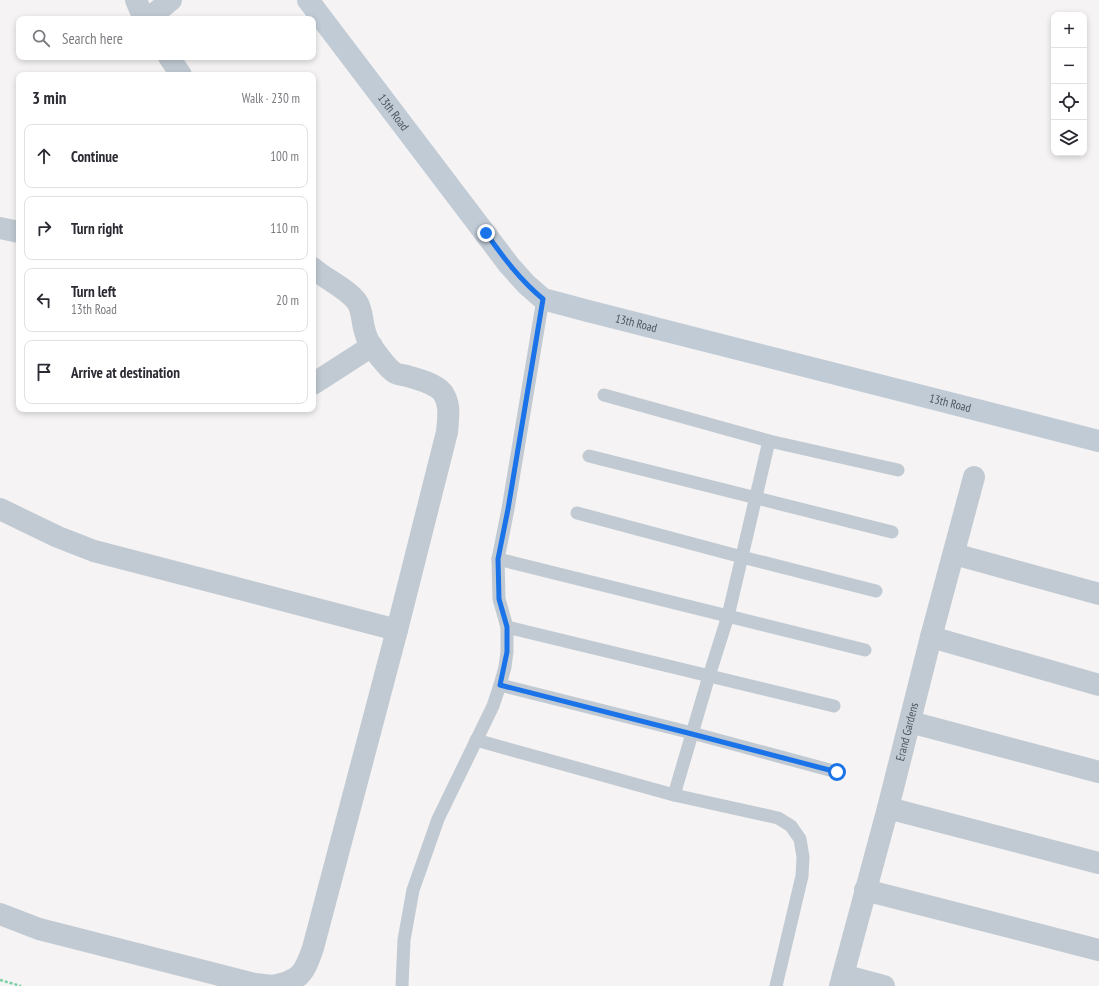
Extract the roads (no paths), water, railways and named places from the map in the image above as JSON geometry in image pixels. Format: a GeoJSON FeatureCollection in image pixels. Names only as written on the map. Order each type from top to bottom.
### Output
{"type":"FeatureCollection","features":[{"type":"Feature","properties":{"kind":"street"},"geometry":{"type":"LineString","coordinates":[[136,0],[143,16]]}},
{"type":"Feature","properties":{"kind":"street"},"geometry":{"type":"LineString","coordinates":[[152,16],[171,0]]}},
{"type":"Feature","properties":{"kind":"street","name":"13th Road"},"geometry":{"type":"LineString","coordinates":[[308,0],[510,265],[526,284],[543,299],[1099,441]]}},
{"type":"Feature","properties":{"kind":"street"},"geometry":{"type":"LineString","coordinates":[[171,60],[180,72]]}},
{"type":"Feature","properties":{"kind":"street"},"geometry":{"type":"LineString","coordinates":[[0,228],[16,231]]}},
{"type":"Feature","properties":{"kind":"street"},"geometry":{"type":"LineString","coordinates":[[0,914],[40,929],[248,982],[272,986],[296,979],[307,965],[313,948],[397,630],[447,432],[448,411],[447,401],[436,387],[396,373],[384,361],[368,339],[360,308],[356,301],[350,294],[316,271]]}},
{"type":"Feature","properties":{"kind":"street"},"geometry":{"type":"LineString","coordinates":[[316,382],[372,346]]}},
{"type":"Feature","properties":{"kind":"street","name":"Erand Gardens"},"geometry":{"type":"LineString","coordinates":[[841,980],[888,808],[931,637],[974,477]]}},
{"type":"Feature","properties":{"kind":"street"},"geometry":{"type":"LineString","coordinates":[[0,510],[58,537],[94,551],[397,630]]}},
{"type":"Feature","properties":{"kind":"street"},"geometry":{"type":"LineString","coordinates":[[954,554],[1099,594]]}},
{"type":"Feature","properties":{"kind":"street"},"geometry":{"type":"LineString","coordinates":[[931,637],[1099,685]]}},
{"type":"Feature","properties":{"kind":"street"},"geometry":{"type":"LineString","coordinates":[[910,722],[1099,772]]}},
{"type":"Feature","properties":{"kind":"street"},"geometry":{"type":"LineString","coordinates":[[888,808],[1099,863]]}},
{"type":"Feature","properties":{"kind":"street"},"geometry":{"type":"LineString","coordinates":[[865,890],[1099,950]]}},
{"type":"Feature","properties":{"kind":"street"},"geometry":{"type":"LineString","coordinates":[[841,980],[884,986]]}},
{"type":"Feature","properties":{"kind":"lane"},"geometry":{"type":"LineString","coordinates":[[402,986],[404,940],[413,890],[438,819],[493,706],[500,685],[507,652],[507,627],[499,599],[498,559],[508,509],[543,299]]}},
{"type":"Feature","properties":{"kind":"lane"},"geometry":{"type":"LineString","coordinates":[[604,395],[769,441],[898,470]]}},
{"type":"Feature","properties":{"kind":"lane"},"geometry":{"type":"LineString","coordinates":[[674,795],[728,616],[769,441]]}},
{"type":"Feature","properties":{"kind":"lane"},"geometry":{"type":"LineString","coordinates":[[589,456],[892,532]]}},
{"type":"Feature","properties":{"kind":"lane"},"geometry":{"type":"LineString","coordinates":[[577,513],[876,591]]}},
{"type":"Feature","properties":{"kind":"lane"},"geometry":{"type":"LineString","coordinates":[[498,559],[865,650]]}},
{"type":"Feature","properties":{"kind":"lane"},"geometry":{"type":"LineString","coordinates":[[507,627],[834,706]]}},
{"type":"Feature","properties":{"kind":"lane"},"geometry":{"type":"LineString","coordinates":[[500,685],[837,772]]}},
{"type":"Feature","properties":{"kind":"lane"},"geometry":{"type":"LineString","coordinates":[[476,740],[674,795],[778,818],[792,826],[800,839],[803,857],[802,876],[776,986]]}}]}
